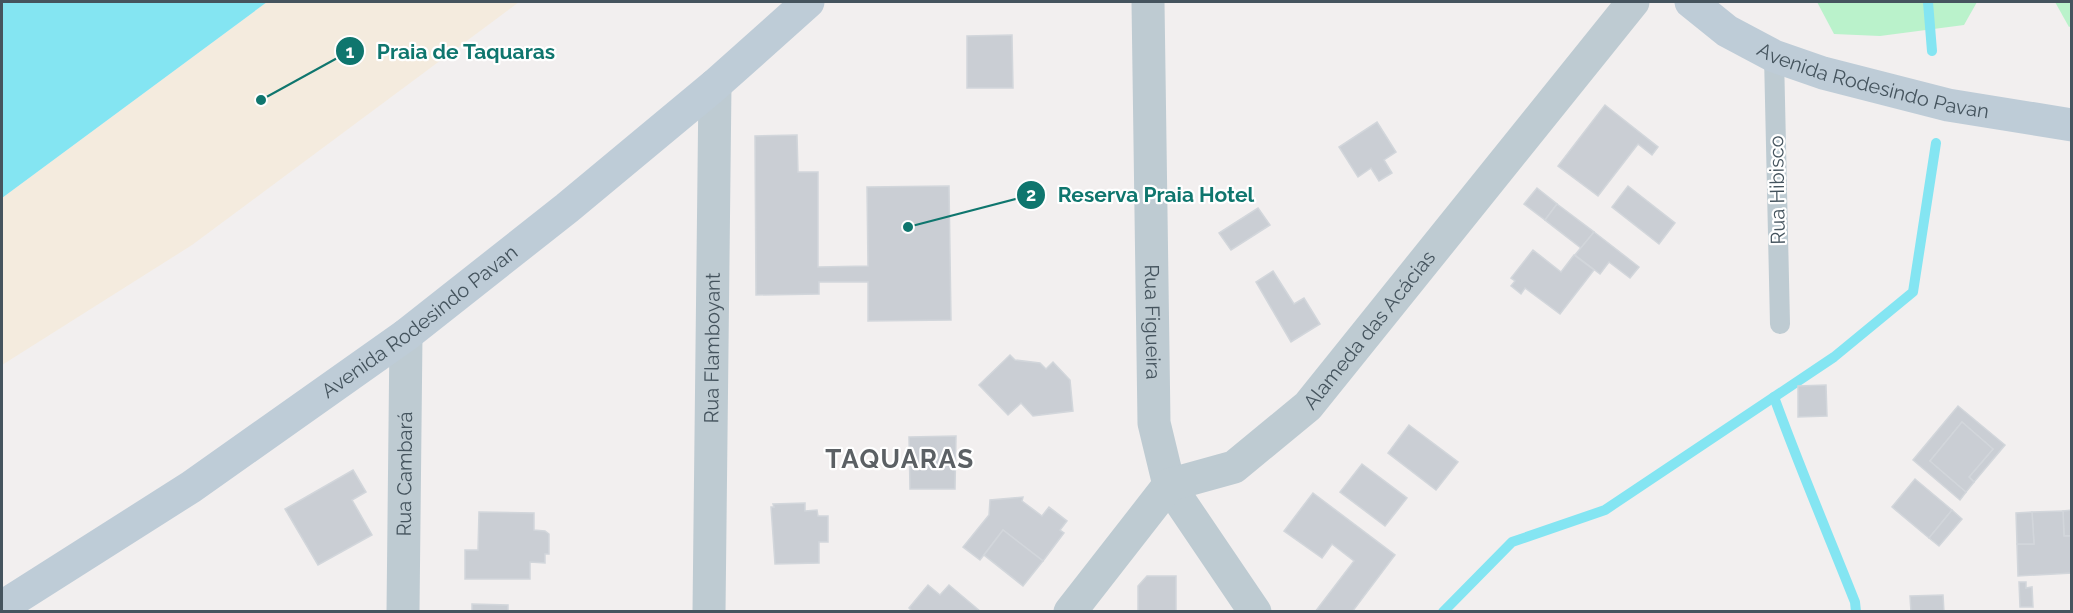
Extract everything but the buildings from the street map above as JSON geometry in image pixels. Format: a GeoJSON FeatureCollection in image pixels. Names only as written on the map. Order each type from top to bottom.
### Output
{"type":"FeatureCollection","features":[{"type":"Feature","properties":{"kind":"main road","name":"Avenida Rodesindo Pavan"},"geometry":{"type":"LineString","coordinates":[[2,607],[191,488],[406,335],[567,208],[715,86],[808,2]]}},
{"type":"Feature","properties":{"kind":"main road","name":"Avenida Rodesindo Pavan"},"geometry":{"type":"LineString","coordinates":[[1691,2],[1727,31],[1774,56],[1823,73],[1948,105],[2072,125]]}},
{"type":"Feature","properties":{"kind":"street","name":"Rua Figueira"},"geometry":{"type":"LineString","coordinates":[[1148,2],[1154,423],[1169,485],[1256,612]]}},
{"type":"Feature","properties":{"kind":"street","name":"Alameda das Acácias"},"geometry":{"type":"LineString","coordinates":[[1169,485],[1234,468],[1308,406],[1633,2]]}},
{"type":"Feature","properties":{"kind":"street","name":"Rua Flamboyant"},"geometry":{"type":"LineString","coordinates":[[709,612],[715,86]]}},
{"type":"Feature","properties":{"kind":"street","name":"Rua Cambará"},"geometry":{"type":"LineString","coordinates":[[403,612],[406,335]]}},
{"type":"Feature","properties":{"kind":"street"},"geometry":{"type":"LineString","coordinates":[[1070,612],[1169,485]]}},
{"type":"Feature","properties":{"kind":"lane","name":"Rua Hibisco"},"geometry":{"type":"LineString","coordinates":[[1774,56],[1780,324]]}},
{"type":"Feature","properties":{"kind":"green space"},"geometry":{"type":"Polygon","coordinates":[[[1817,2],[1977,2],[1964,25],[1880,36],[1834,34],[1817,2]]]}},
{"type":"Feature","properties":{"kind":"green space"},"geometry":{"type":"Polygon","coordinates":[[[2055,2],[2071,2],[2071,26],[2069,27],[2055,2]]]}},
{"type":"Feature","properties":{"kind":"sand"},"geometry":{"type":"Polygon","coordinates":[[[267,2],[519,2],[192,245],[2,365],[2,198],[267,2]]]}},
{"type":"Feature","properties":{"kind":"water"},"geometry":{"type":"Polygon","coordinates":[[[2,2],[267,2],[2,198],[2,2]]]}},
{"type":"Feature","properties":{"kind":"waterway"},"geometry":{"type":"LineString","coordinates":[[1928,2],[1932,51]]}},
{"type":"Feature","properties":{"kind":"waterway"},"geometry":{"type":"LineString","coordinates":[[1443,612],[1512,542],[1605,510],[1834,357],[1913,292],[1936,143]]}},
{"type":"Feature","properties":{"kind":"waterway"},"geometry":{"type":"LineString","coordinates":[[1774,397],[1855,602],[1856,612]]}},
{"type":"Feature","properties":{"kind":"place","name":"Praia de Taquaras"},"geometry":{"type":"Point","coordinates":[261,100]}},
{"type":"Feature","properties":{"kind":"place","name":"Reserva Praia Hotel"},"geometry":{"type":"Point","coordinates":[908,227]}},
{"type":"Feature","properties":{"kind":"district","name":"TAQUARAS"},"geometry":{"type":"Point","coordinates":[900,459]}}]}
